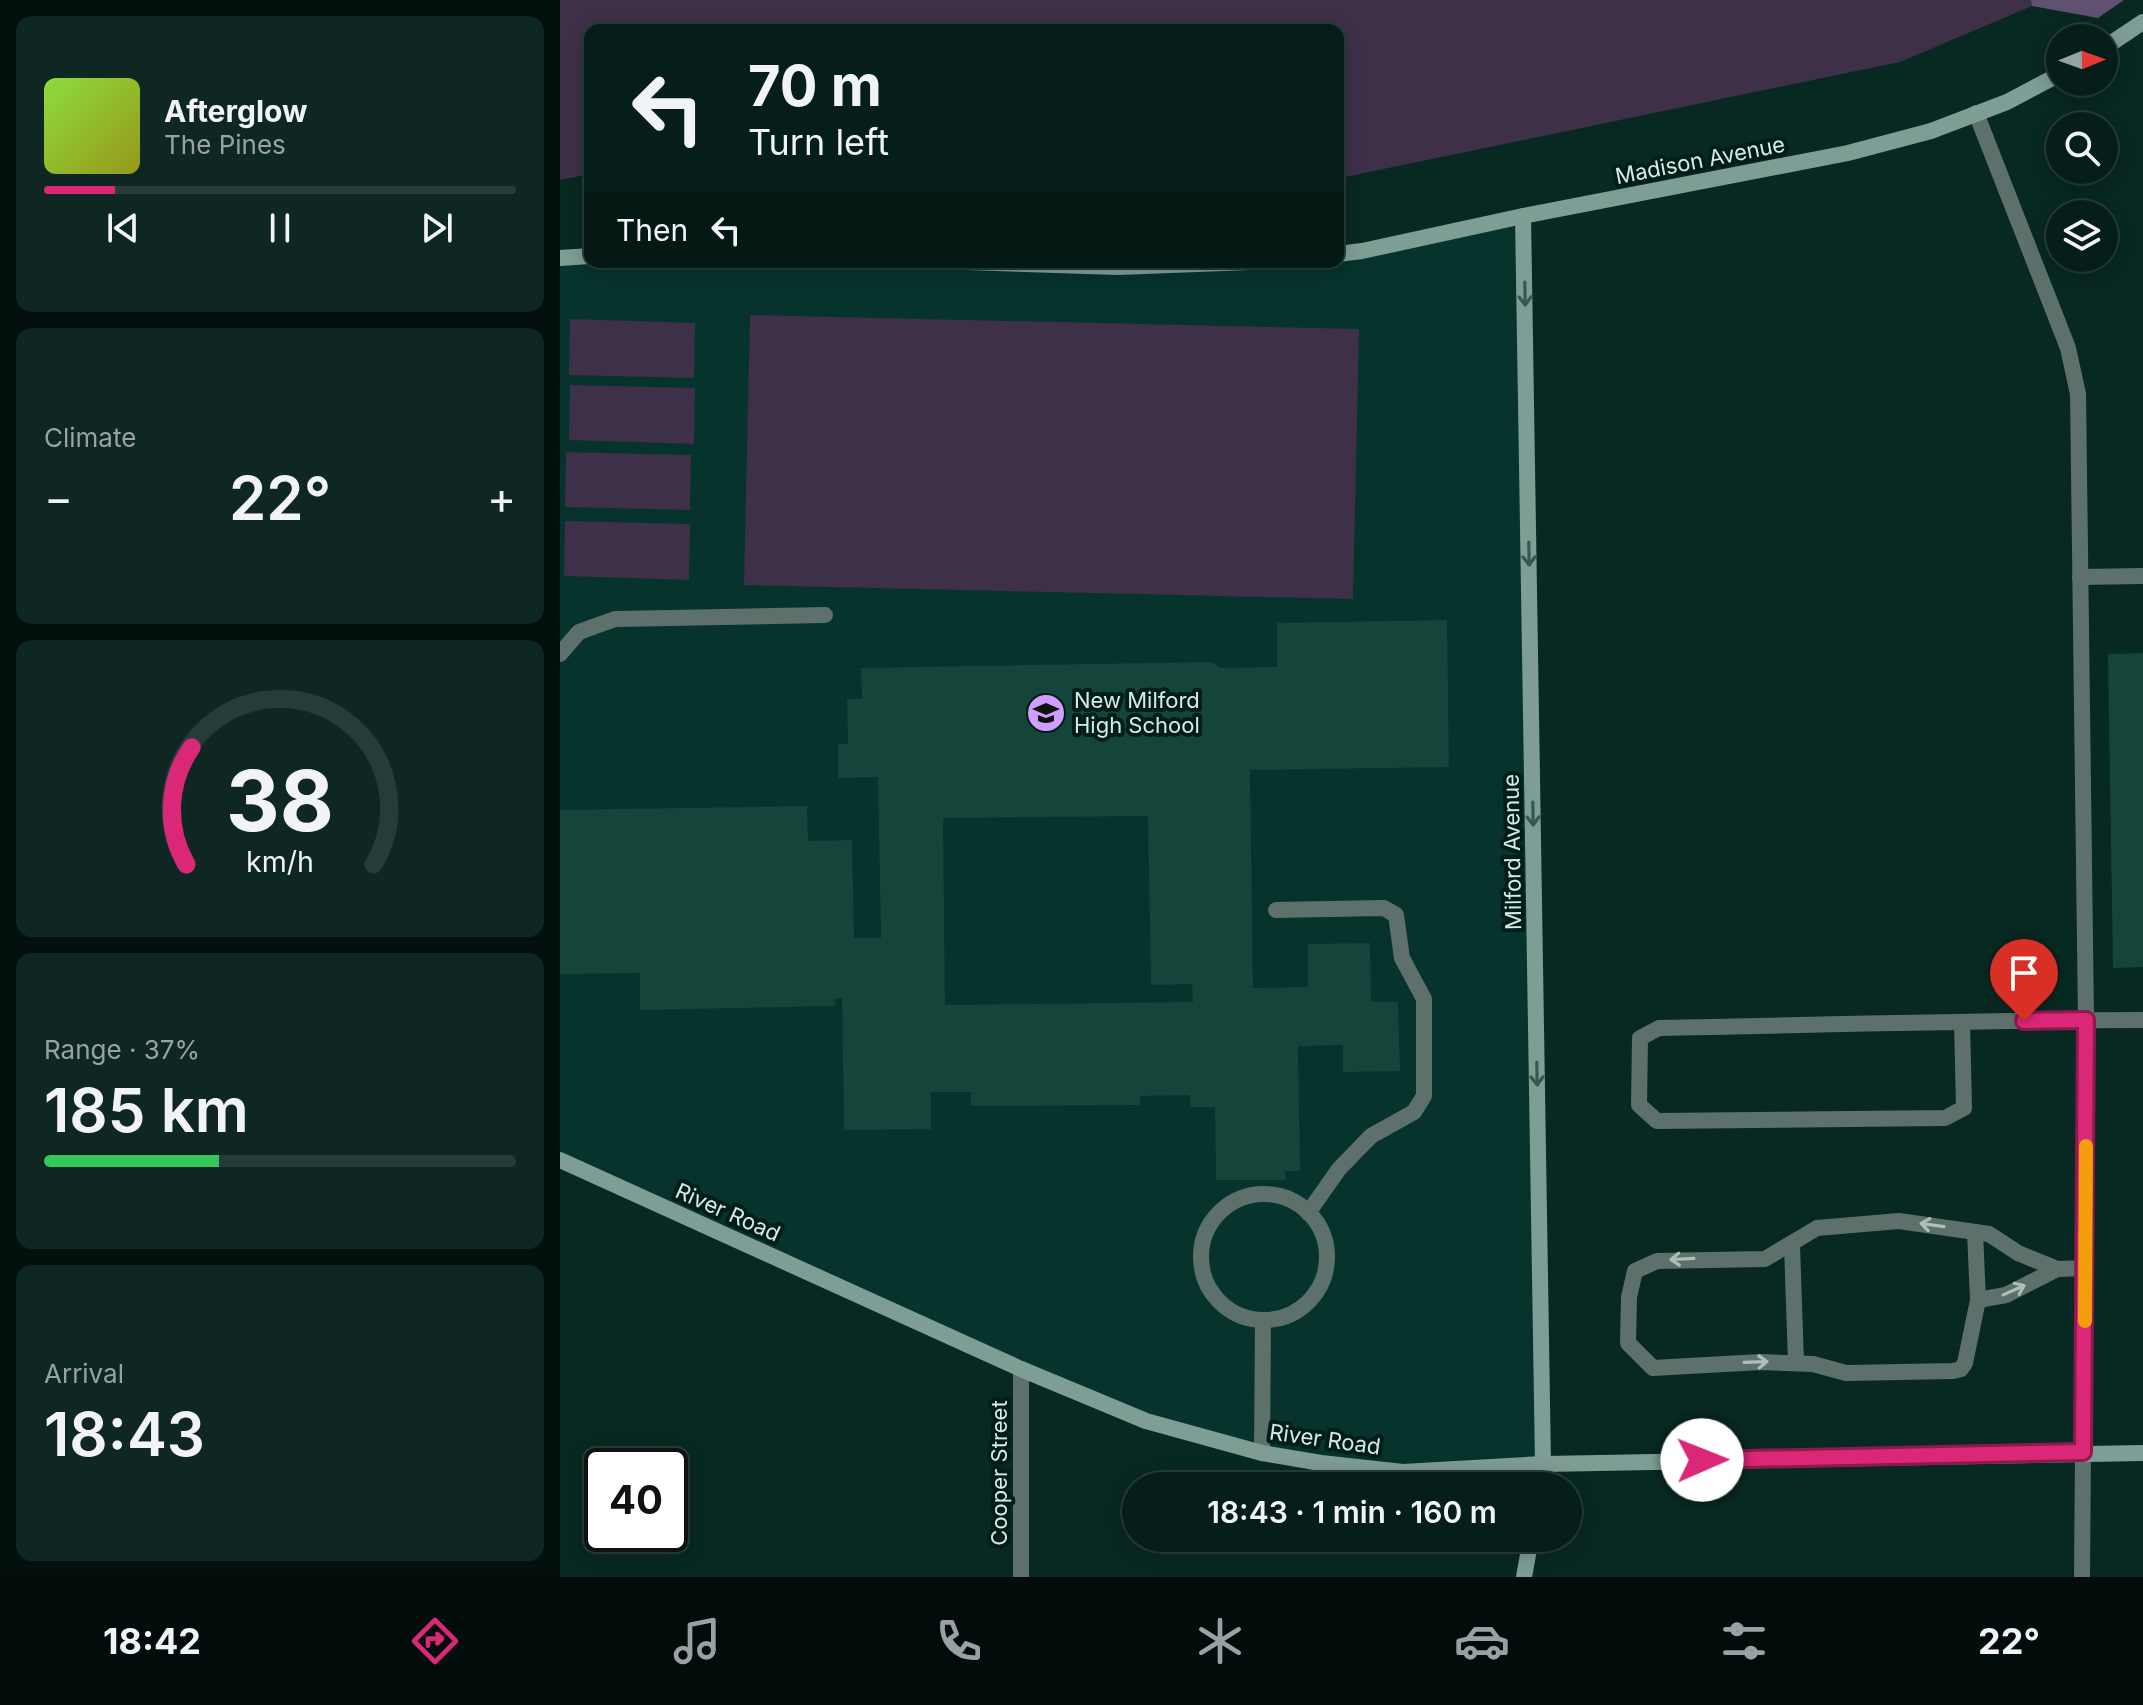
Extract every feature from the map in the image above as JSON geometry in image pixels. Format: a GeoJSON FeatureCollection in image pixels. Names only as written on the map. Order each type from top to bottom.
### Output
{"type":"FeatureCollection","features":[{"type":"Feature","properties":{"kind":"street"},"geometry":{"type":"LineString","coordinates":[[2118,39],[2143,22]]}},
{"type":"Feature","properties":{"kind":"street","name":"Madison Avenue"},"geometry":{"type":"LineString","coordinates":[[1344,253],[1848,153],[1931,131],[2007,102],[2046,81]]}},
{"type":"Feature","properties":{"kind":"street"},"geometry":{"type":"LineString","coordinates":[[1976,113],[2068,348],[2078,394],[2086,1020],[2082,1577]]}},
{"type":"Feature","properties":{"kind":"street","name":"Milford Avenue"},"geometry":{"type":"LineString","coordinates":[[1523,216],[1542,1472]]}},
{"type":"Feature","properties":{"kind":"street"},"geometry":{"type":"LineString","coordinates":[[560,258],[584,256]]}},
{"type":"Feature","properties":{"kind":"street"},"geometry":{"type":"LineString","coordinates":[[2080,577],[2143,576]]}},
{"type":"Feature","properties":{"kind":"street"},"geometry":{"type":"LineString","coordinates":[[560,654],[579,632],[615,619],[825,615]]}},
{"type":"Feature","properties":{"kind":"street"},"geometry":{"type":"LineString","coordinates":[[1276,910],[1384,908],[1396,915],[1402,958],[1424,999],[1424,1096],[1414,1112],[1371,1136],[1339,1169],[1308,1213]]}},
{"type":"Feature","properties":{"kind":"street"},"geometry":{"type":"LineString","coordinates":[[1962,1022],[1964,1108],[1945,1118],[1657,1121],[1639,1105],[1640,1038],[1659,1028],[1962,1022],[2143,1020]]}},
{"type":"Feature","properties":{"kind":"street","name":"River Road"},"geometry":{"type":"LineString","coordinates":[[560,1160],[1021,1369],[1146,1421],[1262,1453],[1403,1472],[1543,1464],[2143,1453]]}},
{"type":"Feature","properties":{"kind":"street"},"geometry":{"type":"LineString","coordinates":[[1265,1194],[1284,1197],[1315,1220],[1324,1238],[1327,1257],[1324,1277],[1315,1294],[1301,1308],[1283,1317],[1263,1320],[1242,1316],[1223,1305],[1209,1288],[1202,1267],[1202,1246],[1210,1225],[1224,1208],[1243,1197],[1265,1194]]}},
{"type":"Feature","properties":{"kind":"street"},"geometry":{"type":"LineString","coordinates":[[1975,1232],[1978,1300],[1965,1363],[1961,1369],[1846,1373],[1813,1364],[1761,1362],[1653,1368],[1628,1343],[1629,1297],[1635,1271],[1657,1261],[1765,1259],[1817,1228],[1899,1221],[1989,1234],[2018,1253],[2057,1269],[2086,1268]]}},
{"type":"Feature","properties":{"kind":"street"},"geometry":{"type":"LineString","coordinates":[[1792,1245],[1796,1363]]}},
{"type":"Feature","properties":{"kind":"street"},"geometry":{"type":"LineString","coordinates":[[1978,1300],[2006,1295],[2057,1269]]}},
{"type":"Feature","properties":{"kind":"street"},"geometry":{"type":"LineString","coordinates":[[1262,1453],[1263,1320]]}},
{"type":"Feature","properties":{"kind":"street","name":"Cooper Street"},"geometry":{"type":"LineString","coordinates":[[1021,1369],[1021,1577]]}},
{"type":"Feature","properties":{"kind":"street"},"geometry":{"type":"LineString","coordinates":[[1524,1577],[1528,1552]]}},
{"type":"Feature","properties":{"kind":"shaded area"},"geometry":{"type":"Polygon","coordinates":[[[560,0],[2031,0],[2032,6],[1900,62],[1345,177],[1344,24],[584,24],[584,175],[560,180],[560,0]]]}},
{"type":"Feature","properties":{"kind":"shaded area"},"geometry":{"type":"Polygon","coordinates":[[[2031,0],[2124,0],[2098,18],[2032,6],[2031,0]]]}},
{"type":"Feature","properties":{"kind":"shaded area","name":"New Milford High School"},"geometry":{"type":"Polygon","coordinates":[[[1523,216],[1543,1464],[1403,1472],[1321,1463],[1146,1421],[560,1160],[560,258],[584,261],[584,268],[1344,268],[1344,253],[1523,216]]]}},
{"type":"Feature","properties":{"kind":"shaded area"},"geometry":{"type":"Polygon","coordinates":[[[750,315],[1359,329],[1353,599],[744,585],[750,315]]]}},
{"type":"Feature","properties":{"kind":"shaded area"},"geometry":{"type":"Polygon","coordinates":[[[570,319],[695,323],[694,378],[569,375],[570,319]]]}},
{"type":"Feature","properties":{"kind":"shaded area"},"geometry":{"type":"Polygon","coordinates":[[[570,385],[695,388],[694,444],[569,440],[570,385]]]}},
{"type":"Feature","properties":{"kind":"shaded area"},"geometry":{"type":"Polygon","coordinates":[[[566,452],[691,455],[690,510],[565,507],[566,452]]]}},
{"type":"Feature","properties":{"kind":"shaded area"},"geometry":{"type":"Polygon","coordinates":[[[565,521],[690,524],[689,580],[564,576],[565,521]]]}},
{"type":"Feature","properties":{"kind":"building"},"geometry":{"type":"Polygon","coordinates":[[[1447,620],[1449,767],[1250,770],[1253,988],[1308,987],[1308,944],[1370,943],[1371,1002],[1398,1002],[1400,1071],[1343,1072],[1343,1045],[1298,1046],[1300,1171],[1285,1171],[1285,1180],[1216,1180],[1215,1107],[1190,1107],[1190,1095],[1140,1096],[1140,1105],[971,1106],[971,1092],[931,1092],[931,1129],[844,1130],[842,998],[835,998],[835,1006],[640,1010],[640,973],[560,974],[560,810],[807,806],[808,841],[852,840],[854,938],[881,938],[878,777],[838,778],[838,744],[848,744],[847,699],[862,699],[861,668],[1212,662],[1220,668],[1277,667],[1277,623],[1447,620]],[[1148,816],[943,818],[945,1005],[1193,1002],[1192,984],[1151,985],[1148,816]]]}},
{"type":"Feature","properties":{"kind":"building"},"geometry":{"type":"Polygon","coordinates":[[[2143,653],[2143,967],[2113,968],[2108,654],[2143,653]]]}},
{"type":"Feature","properties":{"kind":"slow traffic"},"geometry":{"type":"LineString","coordinates":[[2085,1321],[2086,1146]]}},
{"type":"Feature","properties":{"kind":"place","name":"New Milford High School"},"geometry":{"type":"Point","coordinates":[1046,713]}},
{"type":"Feature","properties":{"kind":"route"},"geometry":{"type":"LineString","coordinates":[[1702,1460],[2083,1452],[2086,1020],[2024,1021]]}}]}
